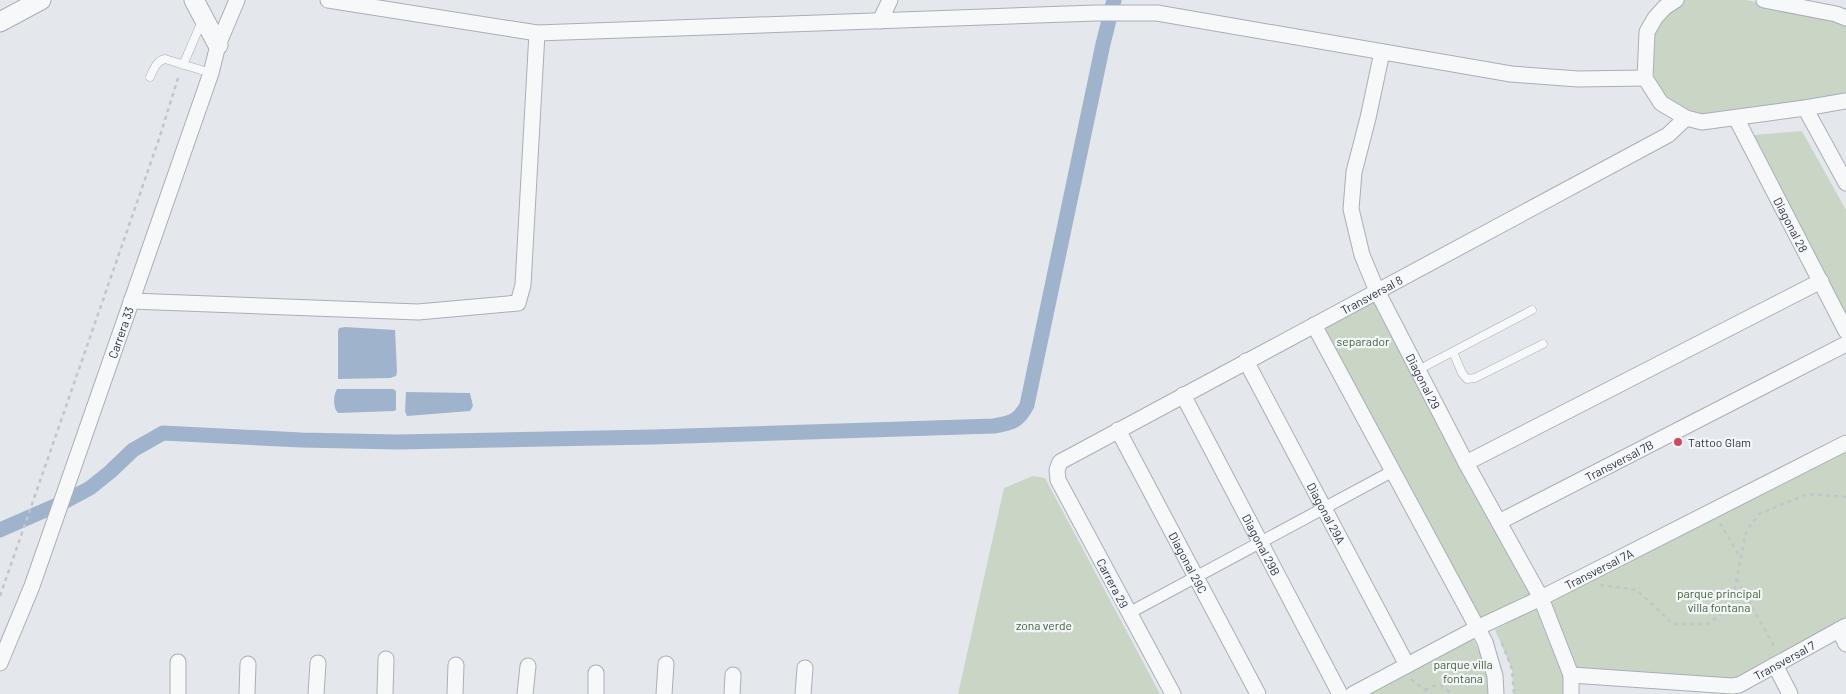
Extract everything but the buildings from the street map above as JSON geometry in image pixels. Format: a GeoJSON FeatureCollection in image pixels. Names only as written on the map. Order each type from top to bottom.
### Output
{"type":"FeatureCollection","features":[{"type":"Feature","properties":{"kind":"street"},"geometry":{"type":"LineString","coordinates":[[0,22],[41,0]]}},
{"type":"Feature","properties":{"kind":"street"},"geometry":{"type":"LineString","coordinates":[[194,0],[218,45]]}},
{"type":"Feature","properties":{"kind":"street","name":"Carrera 33"},"geometry":{"type":"LineString","coordinates":[[0,664],[32,586],[211,73],[218,45],[237,0]]}},
{"type":"Feature","properties":{"kind":"street"},"geometry":{"type":"LineString","coordinates":[[328,0],[537,33],[1096,13],[1157,13],[1511,74],[1578,79],[1645,78]]}},
{"type":"Feature","properties":{"kind":"street"},"geometry":{"type":"LineString","coordinates":[[880,21],[890,0]]}},
{"type":"Feature","properties":{"kind":"street"},"geometry":{"type":"LineString","coordinates":[[1676,0],[1665,7],[1655,18],[1647,32],[1645,78],[1661,102],[1686,118],[1702,122],[1846,101]]}},
{"type":"Feature","properties":{"kind":"street"},"geometry":{"type":"LineString","coordinates":[[1764,0],[1840,11]]}},
{"type":"Feature","properties":{"kind":"street"},"geometry":{"type":"LineString","coordinates":[[131,301],[418,312],[518,303],[523,285],[537,33]]}},
{"type":"Feature","properties":{"kind":"street","name":"Diagonal 29"},"geometry":{"type":"LineString","coordinates":[[1382,52],[1354,172],[1351,209],[1362,256],[1377,291],[1466,462],[1541,598],[1571,675],[1571,694]]}},
{"type":"Feature","properties":{"kind":"street"},"geometry":{"type":"LineString","coordinates":[[1805,108],[1846,183]]}},
{"type":"Feature","properties":{"kind":"street","name":"Transversal 8"},"geometry":{"type":"LineString","coordinates":[[1057,470],[1060,462],[1118,430],[1668,135],[1686,118]]}},
{"type":"Feature","properties":{"kind":"street","name":"Diagonal 28"},"geometry":{"type":"LineString","coordinates":[[1736,118],[1846,331]]}},
{"type":"Feature","properties":{"kind":"street"},"geometry":{"type":"LineString","coordinates":[[1466,462],[1821,281]]}},
{"type":"Feature","properties":{"kind":"street"},"geometry":{"type":"LineString","coordinates":[[1314,324],[1485,642],[1495,676],[1496,694]]}},
{"type":"Feature","properties":{"kind":"street","name":"Transversal 7B"},"geometry":{"type":"LineString","coordinates":[[1499,522],[1846,344]]}},
{"type":"Feature","properties":{"kind":"street","name":"Diagonal 29A"},"geometry":{"type":"LineString","coordinates":[[1246,361],[1324,508],[1406,670]]}},
{"type":"Feature","properties":{"kind":"street","name":"Diagonal 29B"},"geometry":{"type":"LineString","coordinates":[[1184,395],[1340,694]]}},
{"type":"Feature","properties":{"kind":"street","name":"Diagonal 29C"},"geometry":{"type":"LineString","coordinates":[[1118,430],[1258,694]]}},
{"type":"Feature","properties":{"kind":"street","name":"Transversal 7A"},"geometry":{"type":"LineString","coordinates":[[1353,694],[1406,670],[1477,628],[1541,598],[1846,443]]}},
{"type":"Feature","properties":{"kind":"street","name":"Carrera 29"},"geometry":{"type":"LineString","coordinates":[[1057,470],[1058,480],[1173,694]]}},
{"type":"Feature","properties":{"kind":"street"},"geometry":{"type":"LineString","coordinates":[[1129,613],[1393,471]]}},
{"type":"Feature","properties":{"kind":"street"},"geometry":{"type":"LineString","coordinates":[[1842,628],[1846,644]]}},
{"type":"Feature","properties":{"kind":"street","name":"Transversal 7"},"geometry":{"type":"LineString","coordinates":[[1571,675],[1739,685],[1842,628]]}},
{"type":"Feature","properties":{"kind":"street"},"geometry":{"type":"LineString","coordinates":[[385,694],[386,659]]}},
{"type":"Feature","properties":{"kind":"street"},"geometry":{"type":"LineString","coordinates":[[178,662],[178,694]]}},
{"type":"Feature","properties":{"kind":"street"},"geometry":{"type":"LineString","coordinates":[[316,694],[318,663]]}},
{"type":"Feature","properties":{"kind":"street"},"geometry":{"type":"LineString","coordinates":[[247,694],[248,664]]}},
{"type":"Feature","properties":{"kind":"street"},"geometry":{"type":"LineString","coordinates":[[664,694],[666,664]]}},
{"type":"Feature","properties":{"kind":"street"},"geometry":{"type":"LineString","coordinates":[[455,694],[456,665]]}},
{"type":"Feature","properties":{"kind":"street"},"geometry":{"type":"LineString","coordinates":[[1775,665],[1790,694]]}},
{"type":"Feature","properties":{"kind":"street"},"geometry":{"type":"LineString","coordinates":[[525,694],[528,666]]}},
{"type":"Feature","properties":{"kind":"street"},"geometry":{"type":"LineString","coordinates":[[803,694],[805,668]]}},
{"type":"Feature","properties":{"kind":"street"},"geometry":{"type":"LineString","coordinates":[[596,673],[596,694]]}},
{"type":"Feature","properties":{"kind":"street"},"geometry":{"type":"LineString","coordinates":[[732,694],[733,675]]}},
{"type":"Feature","properties":{"kind":"lane"},"geometry":{"type":"LineString","coordinates":[[183,65],[203,18]]}},
{"type":"Feature","properties":{"kind":"lane"},"geometry":{"type":"LineString","coordinates":[[150,77],[160,60],[211,73]]}},
{"type":"Feature","properties":{"kind":"lane"},"geometry":{"type":"LineString","coordinates":[[1418,370],[1532,310]]}},
{"type":"Feature","properties":{"kind":"lane"},"geometry":{"type":"LineString","coordinates":[[1453,352],[1466,379],[1475,378],[1542,344]]}},
{"type":"Feature","properties":{"kind":"path"},"geometry":{"type":"LineString","coordinates":[[0,596],[183,65]]}},
{"type":"Feature","properties":{"kind":"path"},"geometry":{"type":"LineString","coordinates":[[1593,584],[1637,590],[1674,624],[1708,624],[1731,606],[1746,532],[1759,514],[1807,494],[1846,497]]}},
{"type":"Feature","properties":{"kind":"path"},"geometry":{"type":"LineString","coordinates":[[1718,520],[1741,558]]}},
{"type":"Feature","properties":{"kind":"path"},"geometry":{"type":"LineString","coordinates":[[1737,578],[1775,648]]}},
{"type":"Feature","properties":{"kind":"path"},"geometry":{"type":"LineString","coordinates":[[1498,637],[1512,669],[1514,694]]}},
{"type":"Feature","properties":{"kind":"path"},"geometry":{"type":"LineString","coordinates":[[1406,670],[1430,694]]}},
{"type":"Feature","properties":{"kind":"path"},"geometry":{"type":"LineString","coordinates":[[1425,690],[1432,686],[1442,686],[1452,694]]}},
{"type":"Feature","properties":{"kind":"green space"},"geometry":{"type":"Polygon","coordinates":[[[1676,0],[1746,0],[1846,20],[1846,96],[1684,122],[1645,78],[1647,32],[1676,0]]]}},
{"type":"Feature","properties":{"kind":"green space"},"geometry":{"type":"Polygon","coordinates":[[[1802,131],[1846,210],[1846,314],[1752,142],[1755,135],[1802,131]]]}},
{"type":"Feature","properties":{"kind":"green space","name":"separador"},"geometry":{"type":"Polygon","coordinates":[[[1377,291],[1536,596],[1478,625],[1314,325],[1377,291]]]}},
{"type":"Feature","properties":{"kind":"green space","name":"parque principal villa fontana"},"geometry":{"type":"Polygon","coordinates":[[[1846,449],[1846,621],[1738,681],[1573,672],[1563,633],[1544,598],[1846,449]]]}},
{"type":"Feature","properties":{"kind":"green space","name":"zona verde"},"geometry":{"type":"Polygon","coordinates":[[[1033,476],[1045,478],[1160,694],[958,694],[1004,488],[1033,476]]]}},
{"type":"Feature","properties":{"kind":"green space"},"geometry":{"type":"Polygon","coordinates":[[[1536,608],[1553,638],[1562,672],[1565,694],[1514,694],[1512,669],[1495,630],[1536,608]]]}},
{"type":"Feature","properties":{"kind":"green space","name":"parque villa fontana"},"geometry":{"type":"Polygon","coordinates":[[[1473,639],[1484,660],[1491,694],[1371,694],[1473,639]]]}},
{"type":"Feature","properties":{"kind":"water"},"geometry":{"type":"Polygon","coordinates":[[[339,328],[395,330],[396,376],[390,378],[338,379],[338,331],[339,328]]]}},
{"type":"Feature","properties":{"kind":"water"},"geometry":{"type":"Polygon","coordinates":[[[337,389],[393,389],[396,391],[396,410],[338,413],[334,402],[337,389]]]}},
{"type":"Feature","properties":{"kind":"water"},"geometry":{"type":"Polygon","coordinates":[[[406,392],[470,393],[473,406],[470,411],[407,416],[405,411],[406,392]]]}},
{"type":"Feature","properties":{"kind":"waterway"},"geometry":{"type":"LineString","coordinates":[[0,530],[64,502],[90,488],[133,450],[163,433],[301,440],[398,442],[653,437],[994,426],[1006,424],[1018,418],[1027,405],[1103,44],[1114,0]]}},
{"type":"Feature","properties":{"kind":"place","name":"Tattoo Glam"},"geometry":{"type":"Point","coordinates":[1678,442]}}]}
